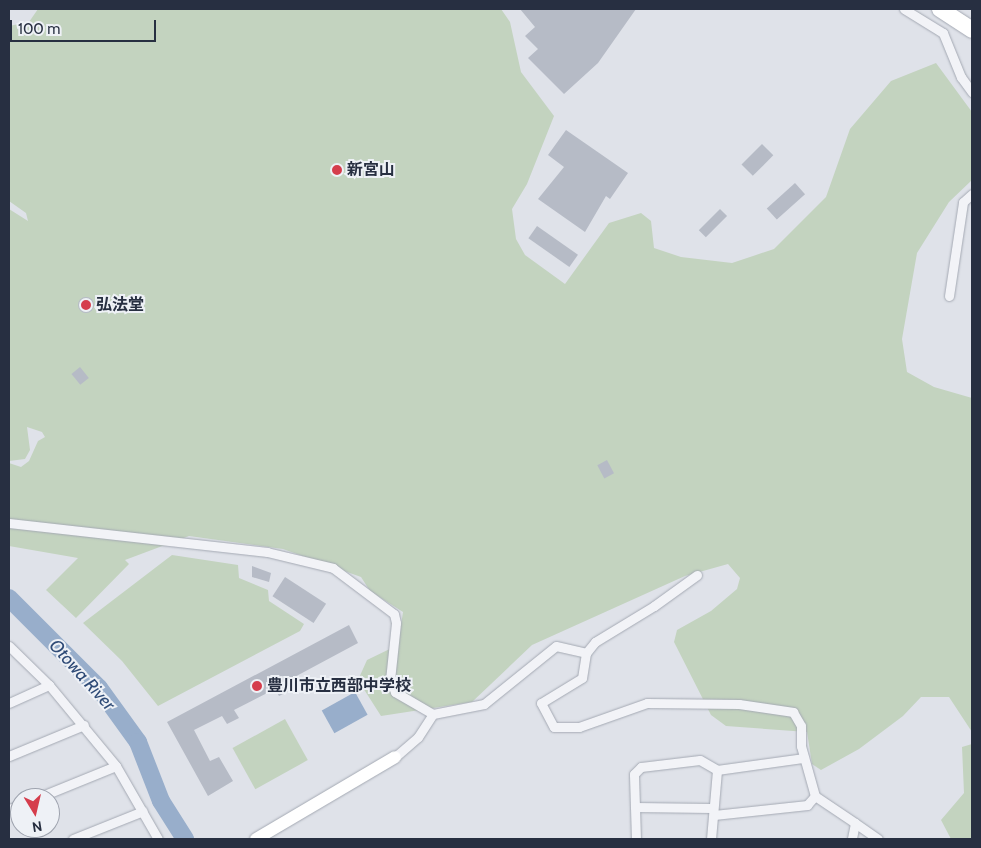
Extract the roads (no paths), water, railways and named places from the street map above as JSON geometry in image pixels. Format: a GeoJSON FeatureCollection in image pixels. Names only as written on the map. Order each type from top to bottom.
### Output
{"type":"FeatureCollection","features":[{"type":"Feature","properties":{"kind":"highway"},"geometry":{"type":"LineString","coordinates":[[940,9],[972,30]]}},
{"type":"Feature","properties":{"kind":"highway"},"geometry":{"type":"LineString","coordinates":[[952,9],[972,22]]}},
{"type":"Feature","properties":{"kind":"street"},"geometry":{"type":"LineString","coordinates":[[904,9],[943,33],[961,77],[972,92]]}},
{"type":"Feature","properties":{"kind":"street"},"geometry":{"type":"LineString","coordinates":[[949,296],[963,202],[972,194]]}},
{"type":"Feature","properties":{"kind":"street"},"geometry":{"type":"LineString","coordinates":[[9,523],[258,551],[333,568],[394,614],[396,623],[390,680],[395,692],[434,714],[484,704],[556,646],[586,653]]}},
{"type":"Feature","properties":{"kind":"street"},"geometry":{"type":"LineString","coordinates":[[697,575],[654,606],[595,642],[586,653],[582,678],[541,703],[554,727],[579,727],[647,703],[764,706],[793,712],[801,726],[804,758],[815,796],[878,839]]}},
{"type":"Feature","properties":{"kind":"street"},"geometry":{"type":"LineString","coordinates":[[9,647],[49,685],[116,766],[158,839]]}},
{"type":"Feature","properties":{"kind":"street"},"geometry":{"type":"LineString","coordinates":[[9,703],[49,685]]}},
{"type":"Feature","properties":{"kind":"street"},"geometry":{"type":"LineString","coordinates":[[256,839],[275,835],[395,757],[418,737],[434,714]]}},
{"type":"Feature","properties":{"kind":"street"},"geometry":{"type":"LineString","coordinates":[[9,756],[84,725]]}},
{"type":"Feature","properties":{"kind":"street"},"geometry":{"type":"LineString","coordinates":[[636,839],[634,774],[641,767],[700,760],[717,770],[804,758]]}},
{"type":"Feature","properties":{"kind":"street"},"geometry":{"type":"LineString","coordinates":[[60,789],[116,766]]}},
{"type":"Feature","properties":{"kind":"street"},"geometry":{"type":"LineString","coordinates":[[711,839],[717,770]]}},
{"type":"Feature","properties":{"kind":"street"},"geometry":{"type":"LineString","coordinates":[[635,807],[713,812],[807,805],[815,796]]}},
{"type":"Feature","properties":{"kind":"street"},"geometry":{"type":"LineString","coordinates":[[73,839],[143,811]]}},
{"type":"Feature","properties":{"kind":"street"},"geometry":{"type":"LineString","coordinates":[[852,839],[855,823]]}},
{"type":"Feature","properties":{"kind":"water"},"geometry":{"type":"Polygon","coordinates":[[[355,692],[368,715],[334,733],[322,710],[355,692]]]}},
{"type":"Feature","properties":{"kind":"waterway","name":"Otowa River"},"geometry":{"type":"LineString","coordinates":[[9,598],[99,688],[138,742],[161,801],[185,839]]}},
{"type":"Feature","properties":{"kind":"place","name":"新宮山"},"geometry":{"type":"Point","coordinates":[337,170]}},
{"type":"Feature","properties":{"kind":"place","name":"弘法堂"},"geometry":{"type":"Point","coordinates":[86,305]}},
{"type":"Feature","properties":{"kind":"place","name":"豊川市立西部中学校"},"geometry":{"type":"Point","coordinates":[257,686]}}]}
